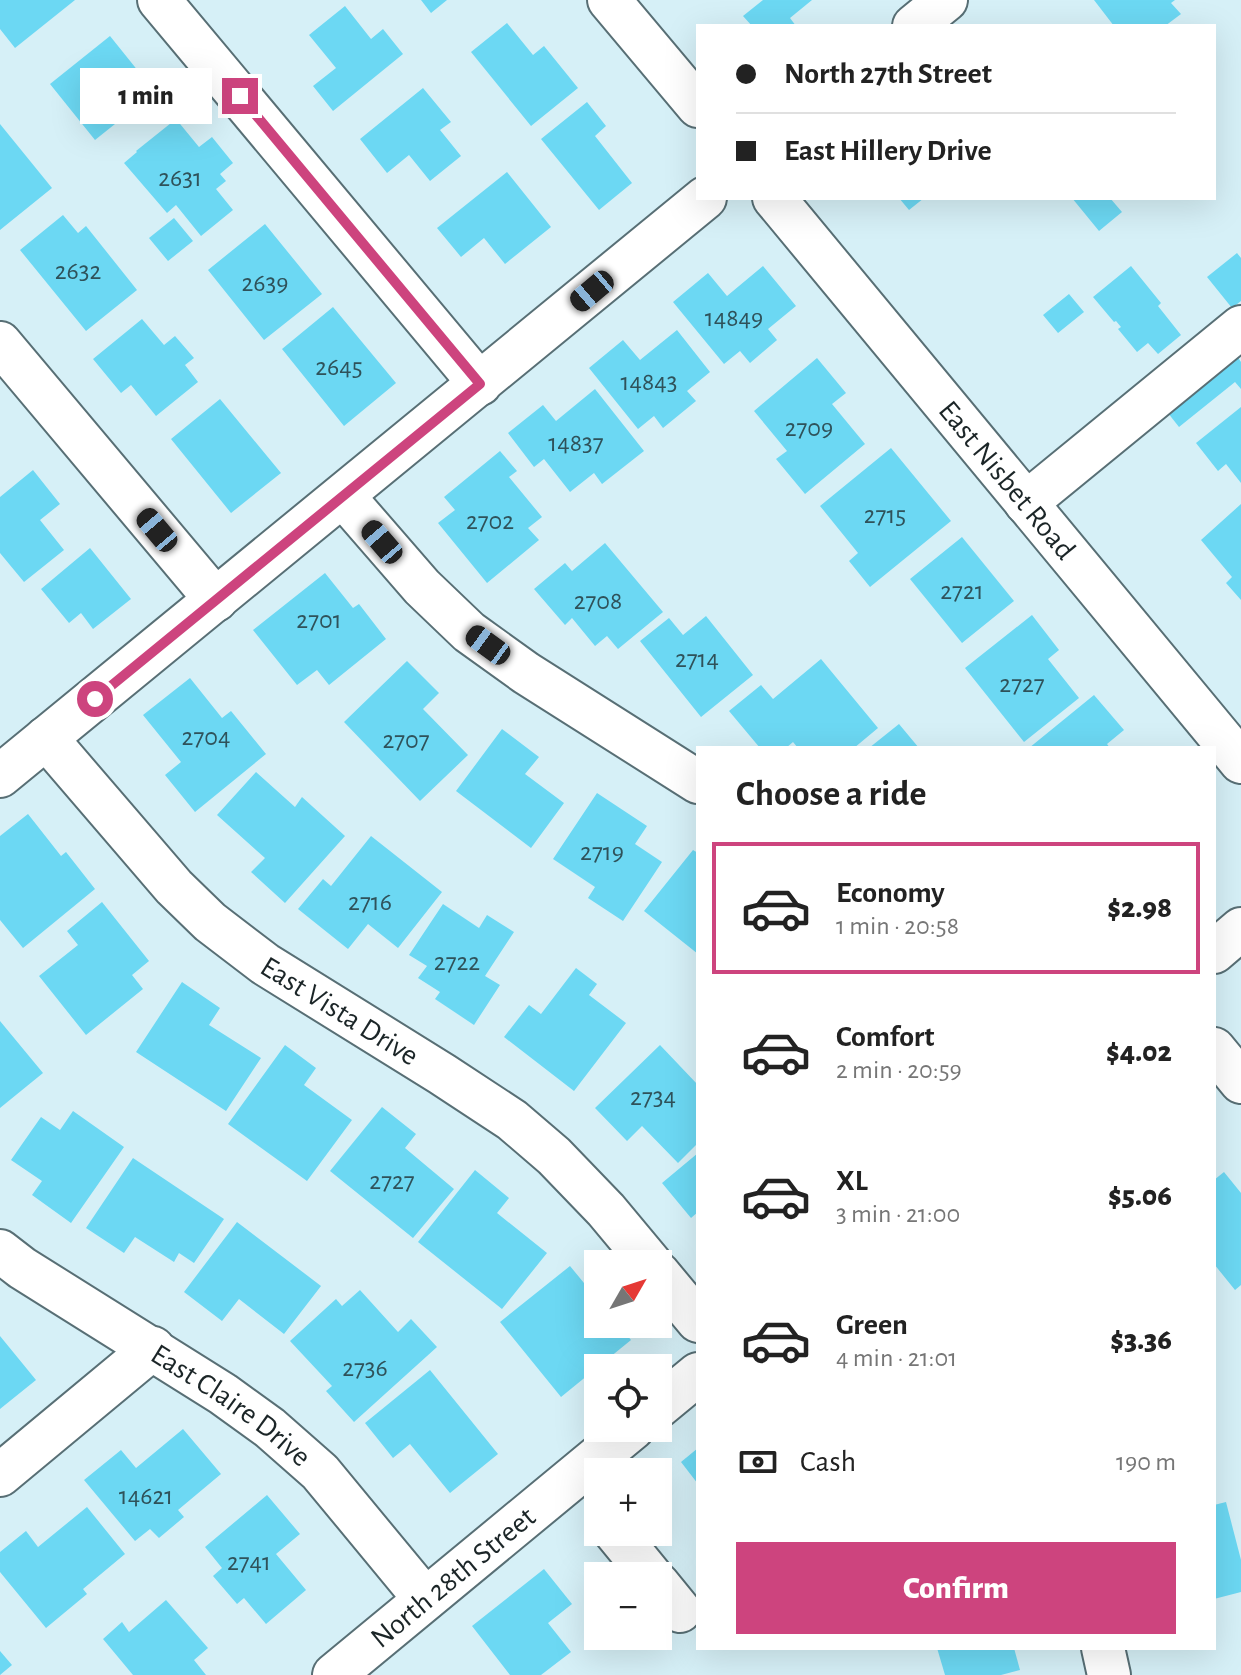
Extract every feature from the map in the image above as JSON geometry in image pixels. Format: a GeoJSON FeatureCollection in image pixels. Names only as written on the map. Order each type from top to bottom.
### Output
{"type":"FeatureCollection","features":[{"type":"Feature","properties":{"kind":"street"},"geometry":{"type":"LineString","coordinates":[[159,0],[480,384]]}},
{"type":"Feature","properties":{"kind":"street"},"geometry":{"type":"LineString","coordinates":[[609,0],[696,104]]}},
{"type":"Feature","properties":{"kind":"street"},"geometry":{"type":"LineString","coordinates":[[916,24],[946,0]]}},
{"type":"Feature","properties":{"kind":"street"},"geometry":{"type":"LineString","coordinates":[[0,776],[703,200]]}},
{"type":"Feature","properties":{"kind":"street","name":"East Nisbet Road"},"geometry":{"type":"LineString","coordinates":[[776,200],[1241,762]]}},
{"type":"Feature","properties":{"kind":"street"},"geometry":{"type":"LineString","coordinates":[[1026,503],[1241,327]]}},
{"type":"Feature","properties":{"kind":"street"},"geometry":{"type":"LineString","coordinates":[[0,343],[216,600]]}},
{"type":"Feature","properties":{"kind":"street"},"geometry":{"type":"LineString","coordinates":[[343,496],[422,587],[469,632],[526,673],[696,781]]}},
{"type":"Feature","properties":{"kind":"street","name":"East Vista Drive"},"geometry":{"type":"LineString","coordinates":[[46,738],[174,887],[210,922],[265,964],[512,1120],[554,1156],[639,1250]]}},
{"type":"Feature","properties":{"kind":"street"},"geometry":{"type":"LineString","coordinates":[[1216,950],[1241,929]]}},
{"type":"Feature","properties":{"kind":"street"},"geometry":{"type":"LineString","coordinates":[[1216,1051],[1241,1082]]}},
{"type":"Feature","properties":{"kind":"street","name":"East Claire Drive"},"geometry":{"type":"LineString","coordinates":[[0,1251],[22,1268],[153,1348],[270,1428],[320,1472],[425,1599]]}},
{"type":"Feature","properties":{"kind":"street"},"geometry":{"type":"LineString","coordinates":[[672,1290],[696,1319]]}},
{"type":"Feature","properties":{"kind":"street"},"geometry":{"type":"LineString","coordinates":[[0,1475],[153,1348]]}},
{"type":"Feature","properties":{"kind":"street"},"geometry":{"type":"LineString","coordinates":[[672,1395],[696,1376]]}},
{"type":"Feature","properties":{"kind":"street","name":"North 28th Street"},"geometry":{"type":"LineString","coordinates":[[334,1675],[616,1442]]}},
{"type":"Feature","properties":{"kind":"street"},"geometry":{"type":"LineString","coordinates":[[572,1479],[584,1493]]}},
{"type":"Feature","properties":{"kind":"street"},"geometry":{"type":"LineString","coordinates":[[626,1546],[640,1562]]}},
{"type":"Feature","properties":{"kind":"street"},"geometry":{"type":"LineString","coordinates":[[1103,1650],[1109,1675]]}},
{"type":"Feature","properties":{"kind":"building"},"geometry":{"type":"Polygon","coordinates":[[[0,0],[75,0],[15,48],[0,29],[0,0]]]}},
{"type":"Feature","properties":{"kind":"building"},"geometry":{"type":"Polygon","coordinates":[[[421,0],[447,0],[431,13],[421,0]]]}},
{"type":"Feature","properties":{"kind":"building"},"geometry":{"type":"Polygon","coordinates":[[[763,0],[812,0],[790,18],[794,24],[750,24],[743,16],[763,0]]]}},
{"type":"Feature","properties":{"kind":"building"},"geometry":{"type":"Polygon","coordinates":[[[1094,0],[1175,0],[1171,3],[1181,14],[1168,24],[1112,24],[1094,0]]]}},
{"type":"Feature","properties":{"kind":"building"},"geometry":{"type":"Polygon","coordinates":[[[345,6],[371,39],[383,29],[403,54],[333,111],[313,86],[336,68],[309,35],[345,6]]]}},
{"type":"Feature","properties":{"kind":"building"},"geometry":{"type":"Polygon","coordinates":[[[507,23],[533,55],[544,46],[578,88],[531,126],[471,52],[507,23]]]}},
{"type":"Feature","properties":{"kind":"building"},"geometry":{"type":"Polygon","coordinates":[[[110,36],[155,92],[95,140],[50,84],[110,36]]]}},
{"type":"Feature","properties":{"kind":"building"},"geometry":{"type":"Polygon","coordinates":[[[423,88],[451,122],[440,130],[461,156],[430,181],[409,155],[387,173],[360,139],[423,88]]]}},
{"type":"Feature","properties":{"kind":"building"},"geometry":{"type":"Polygon","coordinates":[[[587,102],[606,126],[595,136],[632,183],[599,210],[541,139],[587,102]]]}},
{"type":"Feature","properties":{"kind":"building"},"geometry":{"type":"Polygon","coordinates":[[[176,119],[199,147],[212,137],[233,163],[220,174],[226,181],[216,189],[233,210],[201,236],[176,205],[167,213],[124,163],[176,119]]]}},
{"type":"Feature","properties":{"kind":"building"},"geometry":{"type":"Polygon","coordinates":[[[0,124],[52,188],[0,230],[0,124]]]}},
{"type":"Feature","properties":{"kind":"building"},"geometry":{"type":"Polygon","coordinates":[[[507,172],[551,227],[505,264],[484,238],[461,257],[437,228],[507,172]]]}},
{"type":"Feature","properties":{"kind":"building"},"geometry":{"type":"Polygon","coordinates":[[[901,200],[922,200],[909,210],[901,200]]]}},
{"type":"Feature","properties":{"kind":"building"},"geometry":{"type":"Polygon","coordinates":[[[1074,200],[1112,200],[1122,212],[1099,231],[1074,200]]]}},
{"type":"Feature","properties":{"kind":"building"},"geometry":{"type":"Polygon","coordinates":[[[63,215],[78,233],[86,226],[137,290],[86,331],[20,250],[63,215]]]}},
{"type":"Feature","properties":{"kind":"building"},"geometry":{"type":"Polygon","coordinates":[[[174,218],[193,241],[168,261],[149,238],[174,218]]]}},
{"type":"Feature","properties":{"kind":"building"},"geometry":{"type":"Polygon","coordinates":[[[265,224],[322,294],[264,340],[208,270],[265,224]]]}},
{"type":"Feature","properties":{"kind":"building"},"geometry":{"type":"Polygon","coordinates":[[[1237,253],[1241,258],[1241,301],[1232,308],[1207,277],[1237,253]]]}},
{"type":"Feature","properties":{"kind":"building"},"geometry":{"type":"Polygon","coordinates":[[[763,266],[796,306],[768,329],[777,340],[750,363],[740,351],[724,364],[673,302],[708,273],[727,296],[763,266]]]}},
{"type":"Feature","properties":{"kind":"building"},"geometry":{"type":"Polygon","coordinates":[[[1131,266],[1161,303],[1158,306],[1181,335],[1158,354],[1148,343],[1137,352],[1118,329],[1121,327],[1093,297],[1131,266]]]}},
{"type":"Feature","properties":{"kind":"building"},"geometry":{"type":"Polygon","coordinates":[[[1069,294],[1084,312],[1058,333],[1043,315],[1069,294]]]}},
{"type":"Feature","properties":{"kind":"building"},"geometry":{"type":"Polygon","coordinates":[[[333,307],[396,383],[344,426],[282,349],[333,307]]]}},
{"type":"Feature","properties":{"kind":"building"},"geometry":{"type":"Polygon","coordinates":[[[142,319],[164,345],[175,336],[194,358],[185,365],[198,382],[156,416],[131,385],[121,393],[93,359],[142,319]]]}},
{"type":"Feature","properties":{"kind":"building"},"geometry":{"type":"Polygon","coordinates":[[[677,330],[710,372],[687,391],[696,401],[663,428],[654,416],[638,429],[589,368],[623,340],[640,360],[677,330]]]}},
{"type":"Feature","properties":{"kind":"building"},"geometry":{"type":"Polygon","coordinates":[[[1237,356],[1241,362],[1241,389],[1235,382],[1179,427],[1164,408],[1237,356]]]}},
{"type":"Feature","properties":{"kind":"building"},"geometry":{"type":"Polygon","coordinates":[[[817,358],[846,393],[832,404],[865,444],[805,494],[776,459],[787,451],[754,411],[817,358]]]}},
{"type":"Feature","properties":{"kind":"building"},"geometry":{"type":"Polygon","coordinates":[[[595,389],[644,451],[602,484],[594,473],[570,492],[544,459],[534,467],[508,433],[543,405],[556,421],[595,389]]]}},
{"type":"Feature","properties":{"kind":"building"},"geometry":{"type":"Polygon","coordinates":[[[220,399],[281,473],[231,513],[171,439],[220,399]]]}},
{"type":"Feature","properties":{"kind":"building"},"geometry":{"type":"Polygon","coordinates":[[[1241,407],[1241,483],[1226,464],[1218,471],[1196,443],[1241,407]]]}},
{"type":"Feature","properties":{"kind":"building"},"geometry":{"type":"Polygon","coordinates":[[[891,448],[951,521],[870,587],[849,561],[858,553],[820,506],[891,448]]]}},
{"type":"Feature","properties":{"kind":"building"},"geometry":{"type":"Polygon","coordinates":[[[500,451],[517,471],[509,477],[542,517],[528,528],[539,540],[487,583],[438,523],[455,510],[444,497],[500,451]]]}},
{"type":"Feature","properties":{"kind":"building"},"geometry":{"type":"Polygon","coordinates":[[[33,470],[60,504],[40,520],[64,550],[24,582],[0,553],[0,497],[33,470]]]}},
{"type":"Feature","properties":{"kind":"building"},"geometry":{"type":"Polygon","coordinates":[[[1241,504],[1241,600],[1226,583],[1232,577],[1201,540],[1241,504]]]}},
{"type":"Feature","properties":{"kind":"building"},"geometry":{"type":"Polygon","coordinates":[[[962,537],[1014,601],[962,643],[910,579],[962,537]]]}},
{"type":"Feature","properties":{"kind":"building"},"geometry":{"type":"Polygon","coordinates":[[[605,543],[663,612],[618,649],[607,636],[595,646],[572,618],[565,625],[534,589],[565,563],[572,571],[605,543]]]}},
{"type":"Feature","properties":{"kind":"building"},"geometry":{"type":"Polygon","coordinates":[[[90,548],[131,599],[93,629],[81,613],[69,623],[41,589],[90,548]]]}},
{"type":"Feature","properties":{"kind":"building"},"geometry":{"type":"Polygon","coordinates":[[[325,573],[353,608],[359,604],[386,639],[329,685],[317,670],[297,685],[253,630],[325,573]]]}},
{"type":"Feature","properties":{"kind":"building"},"geometry":{"type":"Polygon","coordinates":[[[1032,615],[1059,650],[1048,659],[1079,698],[1024,742],[965,668],[1032,615]]]}},
{"type":"Feature","properties":{"kind":"building"},"geometry":{"type":"Polygon","coordinates":[[[706,616],[753,675],[701,717],[640,641],[669,618],[683,635],[706,616]]]}},
{"type":"Feature","properties":{"kind":"building"},"geometry":{"type":"Polygon","coordinates":[[[821,659],[878,728],[856,746],[796,746],[793,742],[788,746],[758,746],[729,711],[761,685],[773,699],[821,659]]]}},
{"type":"Feature","properties":{"kind":"building"},"geometry":{"type":"Polygon","coordinates":[[[407,661],[439,693],[423,709],[468,755],[420,801],[344,722],[407,661]]]}},
{"type":"Feature","properties":{"kind":"building"},"geometry":{"type":"Polygon","coordinates":[[[190,678],[222,718],[231,711],[266,754],[195,812],[165,775],[181,762],[143,715],[190,678]]]}},
{"type":"Feature","properties":{"kind":"building"},"geometry":{"type":"Polygon","coordinates":[[[1094,695],[1124,730],[1107,744],[1108,746],[1031,746],[1094,695]]]}},
{"type":"Feature","properties":{"kind":"building"},"geometry":{"type":"Polygon","coordinates":[[[899,724],[917,746],[872,746],[899,724]]]}},
{"type":"Feature","properties":{"kind":"building"},"geometry":{"type":"Polygon","coordinates":[[[502,729],[539,757],[525,774],[564,803],[531,848],[456,791],[502,729]]]}},
{"type":"Feature","properties":{"kind":"building"},"geometry":{"type":"Polygon","coordinates":[[[256,772],[295,807],[302,797],[345,836],[285,903],[251,872],[265,858],[217,815],[256,772]]]}},
{"type":"Feature","properties":{"kind":"building"},"geometry":{"type":"Polygon","coordinates":[[[597,793],[647,826],[635,844],[662,862],[623,921],[588,898],[595,887],[553,859],[597,793]]]}},
{"type":"Feature","properties":{"kind":"building"},"geometry":{"type":"Polygon","coordinates":[[[28,814],[61,856],[66,852],[95,889],[23,948],[0,920],[0,836],[28,814]]]}},
{"type":"Feature","properties":{"kind":"building"},"geometry":{"type":"Polygon","coordinates":[[[371,836],[442,892],[398,948],[368,924],[348,949],[298,909],[323,879],[331,886],[371,836]]]}},
{"type":"Feature","properties":{"kind":"building"},"geometry":{"type":"Polygon","coordinates":[[[693,850],[696,852],[696,952],[644,911],[693,850]]]}},
{"type":"Feature","properties":{"kind":"building"},"geometry":{"type":"Polygon","coordinates":[[[102,902],[149,961],[132,975],[143,989],[86,1035],[39,976],[78,945],[67,931],[102,902]]]}},
{"type":"Feature","properties":{"kind":"building"},"geometry":{"type":"Polygon","coordinates":[[[443,904],[479,928],[487,915],[514,932],[485,976],[500,985],[474,1025],[435,999],[440,992],[418,978],[427,966],[409,955],[443,904]]]}},
{"type":"Feature","properties":{"kind":"building"},"geometry":{"type":"Polygon","coordinates":[[[576,968],[597,984],[589,995],[626,1023],[574,1091],[504,1037],[529,1005],[541,1014],[576,968]]]}},
{"type":"Feature","properties":{"kind":"building"},"geometry":{"type":"Polygon","coordinates":[[[182,982],[220,1008],[209,1025],[261,1058],[226,1111],[136,1052],[182,982]]]}},
{"type":"Feature","properties":{"kind":"building"},"geometry":{"type":"Polygon","coordinates":[[[0,1021],[43,1073],[0,1108],[0,1021]]]}},
{"type":"Feature","properties":{"kind":"building"},"geometry":{"type":"Polygon","coordinates":[[[285,1045],[316,1068],[304,1085],[352,1120],[307,1181],[228,1124],[285,1045]]]}},
{"type":"Feature","properties":{"kind":"building"},"geometry":{"type":"Polygon","coordinates":[[[660,1045],[696,1083],[696,1145],[678,1163],[642,1126],[627,1141],[595,1108],[660,1045]]]}},
{"type":"Feature","properties":{"kind":"building"},"geometry":{"type":"Polygon","coordinates":[[[382,1107],[416,1134],[405,1148],[454,1189],[413,1238],[330,1171],[382,1107]]]}},
{"type":"Feature","properties":{"kind":"building"},"geometry":{"type":"Polygon","coordinates":[[[73,1111],[124,1147],[71,1223],[32,1195],[42,1181],[11,1160],[41,1117],[60,1130],[73,1111]]]}},
{"type":"Feature","properties":{"kind":"building"},"geometry":{"type":"Polygon","coordinates":[[[696,1155],[696,1214],[691,1218],[662,1183],[696,1155]]]}},
{"type":"Feature","properties":{"kind":"building"},"geometry":{"type":"Polygon","coordinates":[[[133,1158],[224,1219],[194,1263],[179,1253],[174,1262],[135,1237],[124,1253],[86,1228],[133,1158]]]}},
{"type":"Feature","properties":{"kind":"building"},"geometry":{"type":"Polygon","coordinates":[[[475,1170],[509,1198],[497,1213],[547,1253],[502,1309],[418,1242],[475,1170]]]}},
{"type":"Feature","properties":{"kind":"building"},"geometry":{"type":"Polygon","coordinates":[[[1224,1172],[1241,1193],[1241,1285],[1235,1290],[1216,1266],[1216,1178],[1224,1172]]]}},
{"type":"Feature","properties":{"kind":"building"},"geometry":{"type":"Polygon","coordinates":[[[237,1222],[321,1286],[284,1334],[239,1299],[222,1321],[184,1292],[237,1222]]]}},
{"type":"Feature","properties":{"kind":"building"},"geometry":{"type":"Polygon","coordinates":[[[570,1266],[584,1283],[584,1338],[631,1340],[614,1354],[584,1354],[584,1378],[561,1397],[500,1322],[570,1266]]]}},
{"type":"Feature","properties":{"kind":"building"},"geometry":{"type":"Polygon","coordinates":[[[360,1290],[398,1332],[411,1319],[437,1347],[354,1422],[326,1391],[332,1386],[290,1341],[336,1299],[342,1306],[360,1290]]]}},
{"type":"Feature","properties":{"kind":"building"},"geometry":{"type":"Polygon","coordinates":[[[0,1336],[36,1380],[0,1409],[0,1336]]]}},
{"type":"Feature","properties":{"kind":"building"},"geometry":{"type":"Polygon","coordinates":[[[430,1370],[498,1454],[450,1493],[410,1444],[393,1458],[365,1423],[430,1370]]]}},
{"type":"Feature","properties":{"kind":"building"},"geometry":{"type":"Polygon","coordinates":[[[183,1429],[221,1474],[178,1510],[184,1517],[159,1538],[150,1529],[135,1541],[84,1480],[121,1450],[136,1468],[183,1429]]]}},
{"type":"Feature","properties":{"kind":"building"},"geometry":{"type":"Polygon","coordinates":[[[696,1450],[696,1481],[681,1462],[696,1450]]]}},
{"type":"Feature","properties":{"kind":"building"},"geometry":{"type":"Polygon","coordinates":[[[267,1495],[300,1534],[276,1554],[306,1590],[266,1624],[244,1598],[237,1604],[213,1576],[222,1568],[205,1547],[267,1495]]]}},
{"type":"Feature","properties":{"kind":"building"},"geometry":{"type":"Polygon","coordinates":[[[1226,1502],[1241,1560],[1241,1592],[1216,1598],[1216,1504],[1226,1502]]]}},
{"type":"Feature","properties":{"kind":"building"},"geometry":{"type":"Polygon","coordinates":[[[87,1507],[125,1554],[83,1589],[87,1594],[46,1628],[0,1572],[0,1552],[26,1531],[38,1547],[87,1507]]]}},
{"type":"Feature","properties":{"kind":"building"},"geometry":{"type":"Polygon","coordinates":[[[544,1569],[572,1604],[548,1623],[571,1652],[541,1675],[510,1675],[472,1626],[544,1569]]]}},
{"type":"Feature","properties":{"kind":"building"},"geometry":{"type":"Polygon","coordinates":[[[166,1600],[208,1648],[194,1660],[206,1675],[133,1675],[103,1639],[122,1622],[129,1632],[166,1600]]]}},
{"type":"Feature","properties":{"kind":"building"},"geometry":{"type":"Polygon","coordinates":[[[938,1650],[1015,1650],[1020,1670],[1001,1675],[945,1675],[938,1650]]]}},
{"type":"Feature","properties":{"kind":"building"},"geometry":{"type":"Polygon","coordinates":[[[0,1651],[12,1665],[0,1675],[0,1651]]]}},
{"type":"Feature","properties":{"kind":"route"},"geometry":{"type":"LineString","coordinates":[[95,699],[480,384],[240,96]]}}]}
